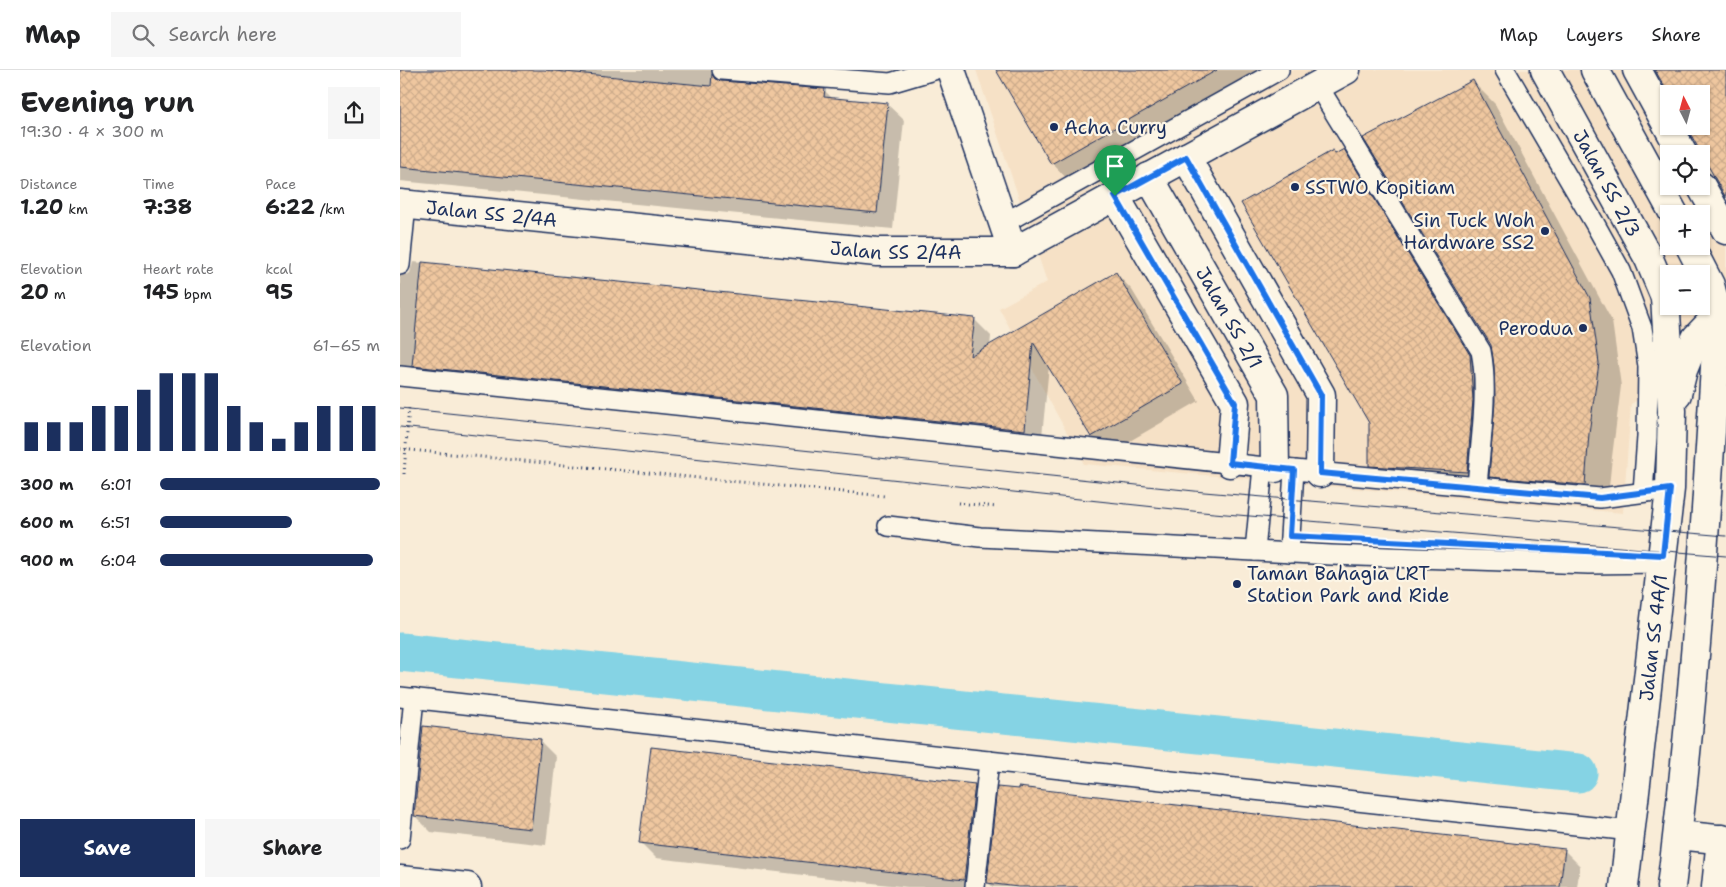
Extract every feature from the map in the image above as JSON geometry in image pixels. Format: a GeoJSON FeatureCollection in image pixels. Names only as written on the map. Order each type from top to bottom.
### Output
{"type":"FeatureCollection","features":[{"type":"Feature","properties":{"kind":"street"},"geometry":{"type":"LineString","coordinates":[[952,70],[1013,252]]}},
{"type":"Feature","properties":{"kind":"street","name":"Jalan SS 2/4A"},"geometry":{"type":"LineString","coordinates":[[403,204],[876,252],[1013,252],[1346,70]]}},
{"type":"Feature","properties":{"kind":"street","name":"Jalan SS 2/3"},"geometry":{"type":"LineString","coordinates":[[1545,70],[1649,259],[1660,283]]}},
{"type":"Feature","properties":{"kind":"street"},"geometry":{"type":"LineString","coordinates":[[1595,70],[1669,205]]}},
{"type":"Feature","properties":{"kind":"street"},"geometry":{"type":"LineString","coordinates":[[1636,70],[1679,145]]}},
{"type":"Feature","properties":{"kind":"street"},"geometry":{"type":"LineString","coordinates":[[1186,157],[1321,395],[1320,473]]}},
{"type":"Feature","properties":{"kind":"street","name":"Jalan SS 2/1"},"geometry":{"type":"LineString","coordinates":[[1149,177],[1274,395],[1277,468]]}},
{"type":"Feature","properties":{"kind":"street"},"geometry":{"type":"LineString","coordinates":[[1706,195],[1726,230]]}},
{"type":"Feature","properties":{"kind":"street","name":"Jalan SS 2/1"},"geometry":{"type":"LineString","coordinates":[[1115,196],[1235,403],[1230,463]]}},
{"type":"Feature","properties":{"kind":"street"},"geometry":{"type":"LineString","coordinates":[[1672,411],[1683,370],[1696,338],[1722,315],[1710,285],[1695,255]]}},
{"type":"Feature","properties":{"kind":"street","name":"Jalan SS 4A/1"},"geometry":{"type":"LineString","coordinates":[[1624,887],[1670,489],[1672,411],[1669,315]]}},
{"type":"Feature","properties":{"kind":"street"},"geometry":{"type":"LineString","coordinates":[[1679,315],[1696,338],[1721,358]]}},
{"type":"Feature","properties":{"kind":"street","name":"Jalan SS 4A/1"},"geometry":{"type":"LineString","coordinates":[[1672,887],[1721,358],[1722,315]]}},
{"type":"Feature","properties":{"kind":"street"},"geometry":{"type":"LineString","coordinates":[[1678,835],[1724,839],[1716,887]]}},
{"type":"Feature","properties":{"kind":"street"},"geometry":{"type":"LineString","coordinates":[[400,880],[467,887]]}},
{"type":"Feature","properties":{"kind":"lane"},"geometry":{"type":"LineString","coordinates":[[722,70],[890,83],[934,70]]}},
{"type":"Feature","properties":{"kind":"lane"},"geometry":{"type":"LineString","coordinates":[[1004,223],[1279,70]]}},
{"type":"Feature","properties":{"kind":"lane"},"geometry":{"type":"LineString","coordinates":[[1505,70],[1596,224],[1621,271],[1642,328],[1648,366],[1647,437],[1643,492]]}},
{"type":"Feature","properties":{"kind":"lane"},"geometry":{"type":"LineString","coordinates":[[1318,86],[1481,351],[1484,366],[1484,385],[1477,487]]}},
{"type":"Feature","properties":{"kind":"lane"},"geometry":{"type":"LineString","coordinates":[[400,265],[403,204]]}},
{"type":"Feature","properties":{"kind":"lane"},"geometry":{"type":"LineString","coordinates":[[400,376],[1320,473],[1600,498],[1670,489]]}},
{"type":"Feature","properties":{"kind":"lane"},"geometry":{"type":"LineString","coordinates":[[1255,551],[1277,468]]}},
{"type":"Feature","properties":{"kind":"lane"},"geometry":{"type":"LineString","coordinates":[[1277,468],[1289,553]]}},
{"type":"Feature","properties":{"kind":"lane"},"geometry":{"type":"LineString","coordinates":[[888,526],[980,537],[1289,553],[1589,564],[1663,562]]}},
{"type":"Feature","properties":{"kind":"lane"},"geometry":{"type":"LineString","coordinates":[[400,839],[407,697],[1631,831]]}},
{"type":"Feature","properties":{"kind":"lane"},"geometry":{"type":"LineString","coordinates":[[975,887],[989,761]]}},
{"type":"Feature","properties":{"kind":"path"},"geometry":{"type":"LineString","coordinates":[[404,474],[409,404]]}},
{"type":"Feature","properties":{"kind":"path"},"geometry":{"type":"LineString","coordinates":[[400,449],[890,496]]}},
{"type":"Feature","properties":{"kind":"path"},"geometry":{"type":"LineString","coordinates":[[950,502],[999,507]]}},
{"type":"Feature","properties":{"kind":"shaded area"},"geometry":{"type":"Polygon","coordinates":[[[976,70],[1726,70],[1726,348],[1631,404],[1623,513],[1084,464],[999,308],[1047,282],[976,70]]]}},
{"type":"Feature","properties":{"kind":"building"},"geometry":{"type":"Polygon","coordinates":[[[400,70],[544,70],[711,86],[712,74],[715,79],[721,81],[825,89],[824,97],[888,103],[877,213],[400,167],[400,70]]]}},
{"type":"Feature","properties":{"kind":"building"},"geometry":{"type":"Polygon","coordinates":[[[996,70],[1217,70],[1051,164],[996,70]]]}},
{"type":"Feature","properties":{"kind":"building"},"geometry":{"type":"Polygon","coordinates":[[[1655,70],[1726,70],[1726,198],[1710,169],[1710,145],[1697,145],[1691,135],[1710,135],[1710,85],[1663,85],[1655,70]]]}},
{"type":"Feature","properties":{"kind":"building"},"geometry":{"type":"Polygon","coordinates":[[[1473,80],[1590,298],[1599,363],[1589,433],[1585,485],[1489,477],[1495,401],[1491,345],[1363,138],[1473,80]]]}},
{"type":"Feature","properties":{"kind":"building"},"geometry":{"type":"Polygon","coordinates":[[[1344,149],[1470,355],[1473,400],[1467,472],[1369,466],[1369,423],[1241,203],[1333,150],[1335,154],[1344,149]]]}},
{"type":"Feature","properties":{"kind":"building"},"geometry":{"type":"Polygon","coordinates":[[[422,262],[975,318],[970,356],[1116,272],[1183,384],[1091,437],[1033,342],[1025,430],[412,366],[422,262]]]}},
{"type":"Feature","properties":{"kind":"building"},"geometry":{"type":"Polygon","coordinates":[[[423,726],[541,739],[531,829],[414,816],[423,726]]]}},
{"type":"Feature","properties":{"kind":"building"},"geometry":{"type":"Polygon","coordinates":[[[651,747],[975,784],[964,880],[639,843],[651,747]]]}},
{"type":"Feature","properties":{"kind":"building"},"geometry":{"type":"Polygon","coordinates":[[[997,787],[1018,789],[1018,787],[1565,849],[1560,887],[1018,887],[987,883],[997,787]]]}},
{"type":"Feature","properties":{"kind":"waterway"},"geometry":{"type":"LineString","coordinates":[[400,652],[1578,773]]}},
{"type":"Feature","properties":{"kind":"tram line"},"geometry":{"type":"LineString","coordinates":[[400,408],[1204,492],[1726,536]]}},
{"type":"Feature","properties":{"kind":"tram line"},"geometry":{"type":"LineString","coordinates":[[400,427],[1202,512],[1726,556]]}},
{"type":"Feature","properties":{"kind":"place","name":"Acha Curry"},"geometry":{"type":"Point","coordinates":[1054,127]}},
{"type":"Feature","properties":{"kind":"place","name":"SSTWO Kopitiam"},"geometry":{"type":"Point","coordinates":[1295,187]}},
{"type":"Feature","properties":{"kind":"place","name":"Sin Tuck Woh Hardware SS2"},"geometry":{"type":"Point","coordinates":[1545,231]}},
{"type":"Feature","properties":{"kind":"place","name":"Perodua"},"geometry":{"type":"Point","coordinates":[1583,328]}},
{"type":"Feature","properties":{"kind":"place","name":"Taman Bahagia LRT Station Park and Ride"},"geometry":{"type":"Point","coordinates":[1237,584]}},
{"type":"Feature","properties":{"kind":"route"},"geometry":{"type":"LineString","coordinates":[[1186,157],[1321,395],[1320,473],[1600,498],[1670,489],[1663,555],[1290,536],[1294,470],[1230,463],[1235,403],[1115,196],[1186,157]]}}]}
